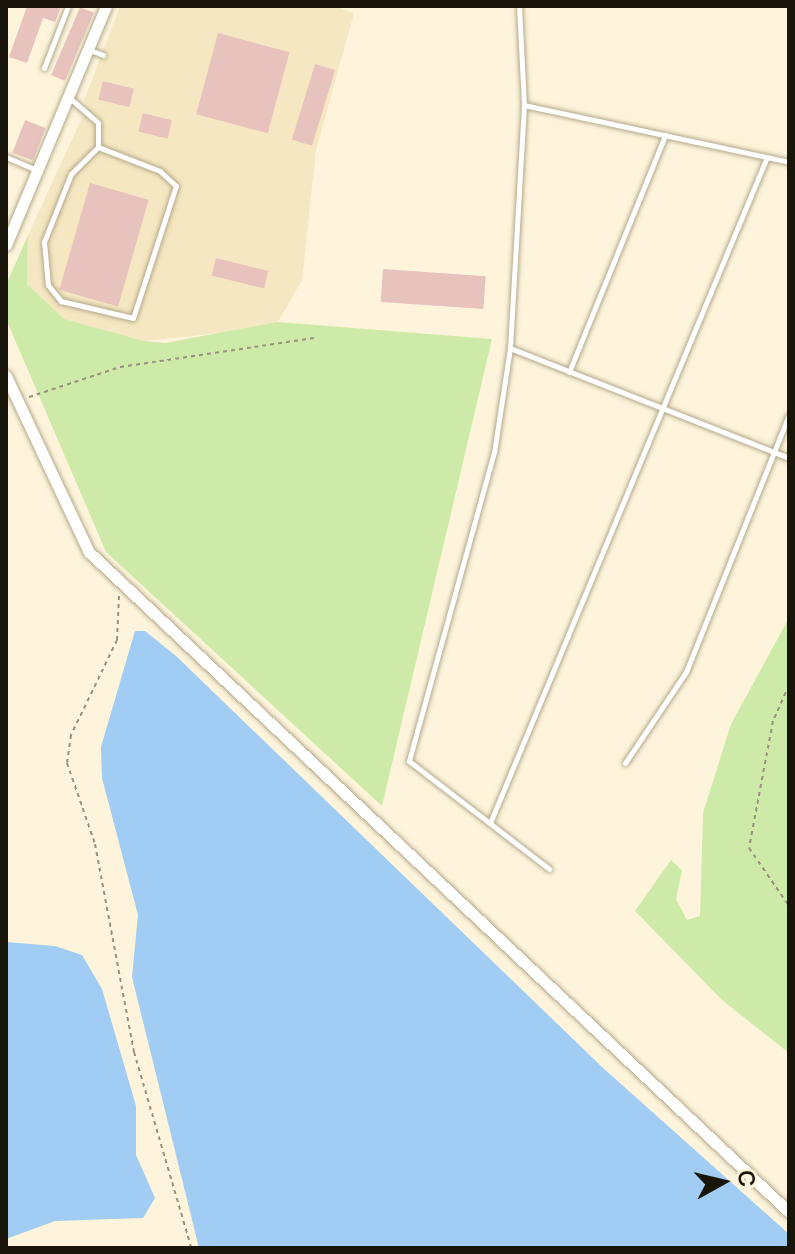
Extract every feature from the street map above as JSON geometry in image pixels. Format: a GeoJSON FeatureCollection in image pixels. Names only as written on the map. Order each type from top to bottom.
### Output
{"type":"FeatureCollection","features":[{"type":"Feature","properties":{"kind":"street"},"geometry":{"type":"LineString","coordinates":[[6,245],[72,100],[106,6]]}},
{"type":"Feature","properties":{"kind":"street"},"geometry":{"type":"LineString","coordinates":[[6,376],[89,552],[789,1212]]}},
{"type":"Feature","properties":{"kind":"lane"},"geometry":{"type":"LineString","coordinates":[[44,68],[68,6]]}},
{"type":"Feature","properties":{"kind":"lane"},"geometry":{"type":"LineString","coordinates":[[519,6],[524,105],[510,348],[494,452],[409,761],[549,869]]}},
{"type":"Feature","properties":{"kind":"lane"},"geometry":{"type":"LineString","coordinates":[[90,50],[103,55]]}},
{"type":"Feature","properties":{"kind":"lane"},"geometry":{"type":"LineString","coordinates":[[72,100],[98,123],[98,147],[71,174],[44,242],[48,285],[61,301],[133,318],[176,186],[160,171],[98,147]]}},
{"type":"Feature","properties":{"kind":"lane"},"geometry":{"type":"LineString","coordinates":[[524,105],[789,162]]}},
{"type":"Feature","properties":{"kind":"lane"},"geometry":{"type":"LineString","coordinates":[[568,372],[665,135]]}},
{"type":"Feature","properties":{"kind":"lane"},"geometry":{"type":"LineString","coordinates":[[6,157],[40,172]]}},
{"type":"Feature","properties":{"kind":"lane"},"geometry":{"type":"LineString","coordinates":[[490,823],[767,157]]}},
{"type":"Feature","properties":{"kind":"lane"},"geometry":{"type":"LineString","coordinates":[[510,348],[789,458]]}},
{"type":"Feature","properties":{"kind":"lane"},"geometry":{"type":"LineString","coordinates":[[625,763],[686,672],[789,415]]}},
{"type":"Feature","properties":{"kind":"path"},"geometry":{"type":"LineString","coordinates":[[17,401],[120,367],[314,338]]}},
{"type":"Feature","properties":{"kind":"path"},"geometry":{"type":"LineString","coordinates":[[121,583],[117,640],[71,735],[67,763],[95,844],[134,1052],[191,1247]]}},
{"type":"Feature","properties":{"kind":"path"},"geometry":{"type":"LineString","coordinates":[[789,685],[773,721],[749,848],[789,906]]}},
{"type":"Feature","properties":{"kind":"shaded area"},"geometry":{"type":"Polygon","coordinates":[[[120,6],[334,6],[354,13],[316,150],[302,280],[278,322],[267,328],[144,341],[64,320],[27,284],[28,235],[88,105],[84,101],[120,6]]]}},
{"type":"Feature","properties":{"kind":"green space"},"geometry":{"type":"Polygon","coordinates":[[[28,235],[27,284],[64,319],[144,341],[165,343],[278,322],[492,339],[382,806],[106,552],[6,319],[6,285],[28,235]]]}},
{"type":"Feature","properties":{"kind":"green space"},"geometry":{"type":"Polygon","coordinates":[[[789,618],[789,1053],[722,1000],[635,911],[671,860],[682,870],[676,899],[687,920],[700,916],[703,813],[731,724],[789,618]]]}},
{"type":"Feature","properties":{"kind":"water"},"geometry":{"type":"Polygon","coordinates":[[[135,631],[145,631],[176,656],[602,1067],[789,1234],[789,1248],[199,1248],[132,977],[138,915],[102,778],[101,747],[135,631]]]}},
{"type":"Feature","properties":{"kind":"water"},"geometry":{"type":"Polygon","coordinates":[[[6,942],[55,946],[82,955],[102,989],[136,1106],[136,1155],[155,1198],[143,1218],[55,1221],[6,1239],[6,942]]]}},
{"type":"Feature","properties":{"kind":"building"},"geometry":{"type":"Polygon","coordinates":[[[27,6],[61,6],[55,22],[43,18],[27,63],[9,57],[27,6]]]}},
{"type":"Feature","properties":{"kind":"building"},"geometry":{"type":"Polygon","coordinates":[[[80,7],[94,13],[65,81],[51,75],[80,7]]]}},
{"type":"Feature","properties":{"kind":"building"},"geometry":{"type":"Polygon","coordinates":[[[218,33],[289,52],[268,133],[196,114],[218,33]]]}},
{"type":"Feature","properties":{"kind":"building"},"geometry":{"type":"Polygon","coordinates":[[[315,64],[335,70],[312,146],[292,140],[315,64]]]}},
{"type":"Feature","properties":{"kind":"building"},"geometry":{"type":"Polygon","coordinates":[[[103,81],[134,89],[129,107],[98,99],[103,81]]]}},
{"type":"Feature","properties":{"kind":"building"},"geometry":{"type":"Polygon","coordinates":[[[143,113],[172,120],[168,139],[138,131],[143,113]]]}},
{"type":"Feature","properties":{"kind":"building"},"geometry":{"type":"Polygon","coordinates":[[[25,120],[46,128],[33,161],[12,153],[25,120]]]}},
{"type":"Feature","properties":{"kind":"building"},"geometry":{"type":"Polygon","coordinates":[[[90,183],[149,200],[118,307],[59,290],[90,183]]]}},
{"type":"Feature","properties":{"kind":"building"},"geometry":{"type":"Polygon","coordinates":[[[216,258],[268,271],[264,289],[212,275],[216,258]]]}},
{"type":"Feature","properties":{"kind":"building"},"geometry":{"type":"Polygon","coordinates":[[[383,269],[486,276],[483,309],[381,302],[383,269]]]}}]}
